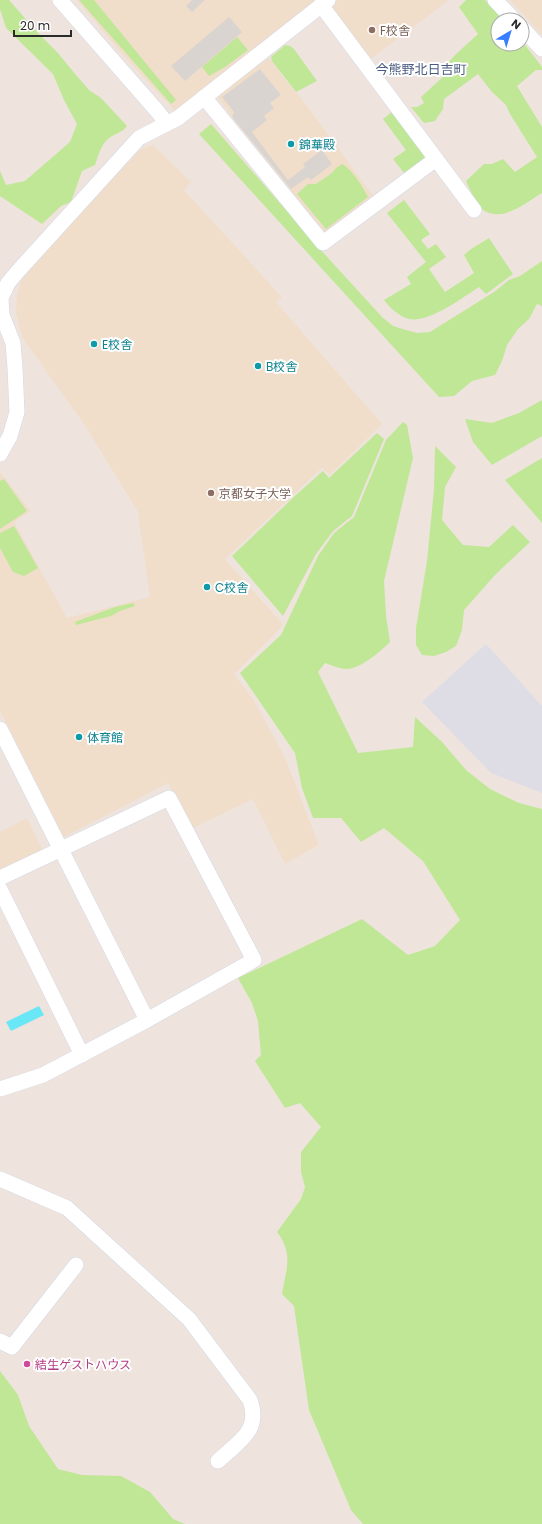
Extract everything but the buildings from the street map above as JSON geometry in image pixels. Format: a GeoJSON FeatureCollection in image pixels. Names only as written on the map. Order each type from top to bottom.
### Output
{"type":"FeatureCollection","features":[{"type":"Feature","properties":{"kind":"street"},"geometry":{"type":"LineString","coordinates":[[60,0],[167,124]]}},
{"type":"Feature","properties":{"kind":"street"},"geometry":{"type":"LineString","coordinates":[[495,0],[506,12]]}},
{"type":"Feature","properties":{"kind":"street"},"geometry":{"type":"LineString","coordinates":[[0,454],[10,436],[17,412],[16,368],[13,342],[2,315],[0,298],[8,283],[139,138],[178,118],[324,3],[474,210]]}},
{"type":"Feature","properties":{"kind":"street"},"geometry":{"type":"LineString","coordinates":[[530,36],[542,49]]}},
{"type":"Feature","properties":{"kind":"street"},"geometry":{"type":"LineString","coordinates":[[204,97],[323,243],[436,159]]}},
{"type":"Feature","properties":{"kind":"street"},"geometry":{"type":"LineString","coordinates":[[0,729],[147,1020]]}},
{"type":"Feature","properties":{"kind":"street"},"geometry":{"type":"LineString","coordinates":[[0,878],[169,798],[254,960],[147,1020],[43,1075],[0,1089]]}},
{"type":"Feature","properties":{"kind":"street"},"geometry":{"type":"LineString","coordinates":[[0,889],[82,1055]]}},
{"type":"Feature","properties":{"kind":"street"},"geometry":{"type":"LineString","coordinates":[[0,1180],[67,1208],[179,1308],[197,1328],[250,1400],[253,1409],[254,1419],[252,1427],[246,1435],[218,1461]]}},
{"type":"Feature","properties":{"kind":"street"},"geometry":{"type":"LineString","coordinates":[[0,1341],[12,1347],[76,1265]]}},
{"type":"Feature","properties":{"kind":"shaded area"},"geometry":{"type":"Polygon","coordinates":[[[77,0],[321,0],[176,112],[124,56],[77,0]]]}},
{"type":"Feature","properties":{"kind":"shaded area"},"geometry":{"type":"Polygon","coordinates":[[[192,0],[205,0],[192,12],[186,6],[192,0]]]}},
{"type":"Feature","properties":{"kind":"shaded area","name":"F校舎"},"geometry":{"type":"Polygon","coordinates":[[[338,0],[449,0],[368,61],[329,7],[338,0]]]}},
{"type":"Feature","properties":{"kind":"shaded area"},"geometry":{"type":"Polygon","coordinates":[[[510,0],[542,0],[542,35],[530,22],[530,12],[521,12],[510,0]]]}},
{"type":"Feature","properties":{"kind":"shaded area"},"geometry":{"type":"Polygon","coordinates":[[[229,17],[242,32],[185,81],[171,66],[229,17]]]}},
{"type":"Feature","properties":{"kind":"shaded area"},"geometry":{"type":"Polygon","coordinates":[[[269,58],[298,94],[374,197],[325,233],[232,117],[217,96],[269,58]]]}},
{"type":"Feature","properties":{"kind":"shaded area"},"geometry":{"type":"Polygon","coordinates":[[[260,69],[281,95],[270,103],[274,108],[264,116],[267,120],[252,132],[288,180],[305,167],[303,164],[322,150],[332,164],[311,180],[308,177],[291,189],[232,117],[234,112],[222,97],[260,69]]]}},
{"type":"Feature","properties":{"kind":"shaded area","name":"京都女子大学"},"geometry":{"type":"Polygon","coordinates":[[[153,145],[191,182],[184,190],[282,297],[276,302],[382,424],[330,475],[322,468],[225,559],[283,624],[280,629],[234,674],[253,699],[284,755],[319,845],[285,864],[253,799],[193,828],[168,783],[64,837],[0,711],[0,472],[31,511],[14,522],[67,618],[150,597],[138,512],[86,427],[22,337],[16,313],[17,296],[21,280],[106,185],[141,149],[153,145]]]}},
{"type":"Feature","properties":{"kind":"shaded area"},"geometry":{"type":"Polygon","coordinates":[[[486,644],[542,706],[542,793],[491,773],[422,702],[486,644]]]}},
{"type":"Feature","properties":{"kind":"shaded area"},"geometry":{"type":"Polygon","coordinates":[[[27,818],[43,851],[0,873],[0,832],[27,818]]]}},
{"type":"Feature","properties":{"kind":"green space"},"geometry":{"type":"Polygon","coordinates":[[[0,0],[9,0],[57,52],[89,90],[101,98],[127,126],[103,144],[95,165],[82,171],[71,202],[61,206],[42,224],[0,196],[0,171],[6,185],[25,181],[70,142],[77,124],[64,100],[53,74],[6,28],[0,9],[0,0]]]}},
{"type":"Feature","properties":{"kind":"green space"},"geometry":{"type":"Polygon","coordinates":[[[79,0],[94,0],[176,100],[171,104],[79,0]]]}},
{"type":"Feature","properties":{"kind":"green space"},"geometry":{"type":"Polygon","coordinates":[[[466,0],[485,0],[496,12],[490,12],[490,52],[530,51],[542,67],[542,70],[536,70],[517,86],[542,127],[542,193],[514,210],[506,213],[498,214],[483,210],[476,201],[466,181],[484,164],[492,164],[503,159],[515,172],[537,157],[506,105],[492,92],[478,74],[444,99],[443,109],[435,121],[424,123],[411,107],[417,107],[424,103],[421,97],[444,76],[442,70],[454,56],[478,34],[459,7],[466,0]]]}},
{"type":"Feature","properties":{"kind":"green space"},"geometry":{"type":"Polygon","coordinates":[[[237,37],[248,50],[225,67],[209,76],[202,67],[237,37]]]}},
{"type":"Feature","properties":{"kind":"green space"},"geometry":{"type":"Polygon","coordinates":[[[285,45],[294,49],[317,81],[296,92],[272,61],[271,57],[285,45]]]}},
{"type":"Feature","properties":{"kind":"green space"},"geometry":{"type":"Polygon","coordinates":[[[392,112],[426,157],[404,173],[393,159],[406,150],[383,119],[392,112]]]}},
{"type":"Feature","properties":{"kind":"green space"},"geometry":{"type":"Polygon","coordinates":[[[211,124],[319,248],[382,317],[393,326],[417,333],[430,332],[494,292],[509,280],[520,276],[542,261],[542,306],[537,304],[529,319],[518,329],[507,345],[502,361],[495,375],[472,381],[454,396],[439,397],[199,134],[211,124]]]}},
{"type":"Feature","properties":{"kind":"green space"},"geometry":{"type":"Polygon","coordinates":[[[342,164],[353,174],[368,197],[326,229],[297,194],[308,184],[316,184],[342,164]]]}},
{"type":"Feature","properties":{"kind":"green space"},"geometry":{"type":"Polygon","coordinates":[[[404,200],[430,234],[421,240],[428,249],[436,244],[446,257],[429,269],[445,292],[474,273],[464,255],[489,238],[513,274],[486,294],[479,287],[435,314],[417,319],[409,319],[398,314],[384,300],[411,284],[407,277],[426,262],[387,213],[404,200]]]}},
{"type":"Feature","properties":{"kind":"green space"},"geometry":{"type":"Polygon","coordinates":[[[542,400],[542,436],[492,465],[473,442],[465,419],[492,423],[519,413],[542,400]]]}},
{"type":"Feature","properties":{"kind":"green space"},"geometry":{"type":"Polygon","coordinates":[[[403,422],[407,425],[413,458],[384,581],[386,616],[390,642],[376,655],[357,666],[344,669],[325,663],[318,672],[358,753],[413,747],[415,717],[442,742],[466,770],[490,789],[519,803],[542,809],[542,1524],[363,1524],[351,1510],[309,1410],[294,1306],[282,1294],[287,1269],[286,1247],[277,1232],[301,1199],[305,1187],[301,1172],[301,1152],[321,1127],[300,1103],[285,1108],[255,1061],[261,1055],[258,1021],[252,1003],[238,978],[362,919],[408,955],[435,946],[460,920],[423,861],[384,828],[361,842],[341,818],[313,818],[302,788],[295,753],[240,673],[281,635],[318,556],[334,533],[354,517],[386,440],[403,422]]]}},
{"type":"Feature","properties":{"kind":"green space"},"geometry":{"type":"Polygon","coordinates":[[[377,433],[384,439],[352,516],[333,531],[316,554],[283,616],[232,556],[323,471],[329,478],[377,433]]]}},
{"type":"Feature","properties":{"kind":"green space"},"geometry":{"type":"Polygon","coordinates":[[[435,446],[456,467],[445,487],[442,520],[463,545],[489,547],[513,525],[530,542],[495,575],[464,610],[462,630],[456,646],[446,652],[434,656],[422,655],[416,645],[416,628],[427,561],[434,489],[435,446]]]}},
{"type":"Feature","properties":{"kind":"green space"},"geometry":{"type":"Polygon","coordinates":[[[542,458],[542,523],[505,480],[542,458]]]}},
{"type":"Feature","properties":{"kind":"green space"},"geometry":{"type":"Polygon","coordinates":[[[4,479],[27,511],[0,529],[0,481],[4,479]]]}},
{"type":"Feature","properties":{"kind":"green space"},"geometry":{"type":"Polygon","coordinates":[[[14,526],[38,568],[24,576],[13,572],[0,548],[0,533],[14,526]]]}},
{"type":"Feature","properties":{"kind":"green space"},"geometry":{"type":"Polygon","coordinates":[[[133,603],[135,606],[111,616],[76,625],[75,622],[115,607],[133,603]]]}},
{"type":"Feature","properties":{"kind":"green space"},"geometry":{"type":"Polygon","coordinates":[[[0,1371],[18,1395],[29,1426],[58,1469],[82,1475],[121,1476],[150,1492],[173,1519],[185,1524],[0,1524],[0,1371]]]}},
{"type":"Feature","properties":{"kind":"water"},"geometry":{"type":"Polygon","coordinates":[[[39,1006],[44,1015],[11,1031],[6,1022],[39,1006]]]}},
{"type":"Feature","properties":{"kind":"place","name":"F校舎"},"geometry":{"type":"Point","coordinates":[372,30]}},
{"type":"Feature","properties":{"kind":"place","name":"錦華殿"},"geometry":{"type":"Point","coordinates":[291,144]}},
{"type":"Feature","properties":{"kind":"place","name":"E校舎"},"geometry":{"type":"Point","coordinates":[94,344]}},
{"type":"Feature","properties":{"kind":"place","name":"B校舎"},"geometry":{"type":"Point","coordinates":[258,366]}},
{"type":"Feature","properties":{"kind":"place","name":"京都女子大学"},"geometry":{"type":"Point","coordinates":[211,493]}},
{"type":"Feature","properties":{"kind":"place","name":"C校舎"},"geometry":{"type":"Point","coordinates":[207,587]}},
{"type":"Feature","properties":{"kind":"place","name":"体育館"},"geometry":{"type":"Point","coordinates":[79,737]}},
{"type":"Feature","properties":{"kind":"place","name":"結生ゲストハウス"},"geometry":{"type":"Point","coordinates":[27,1364]}},
{"type":"Feature","properties":{"kind":"district","name":"今熊野北日吉町"},"geometry":{"type":"Point","coordinates":[421,69]}}]}
